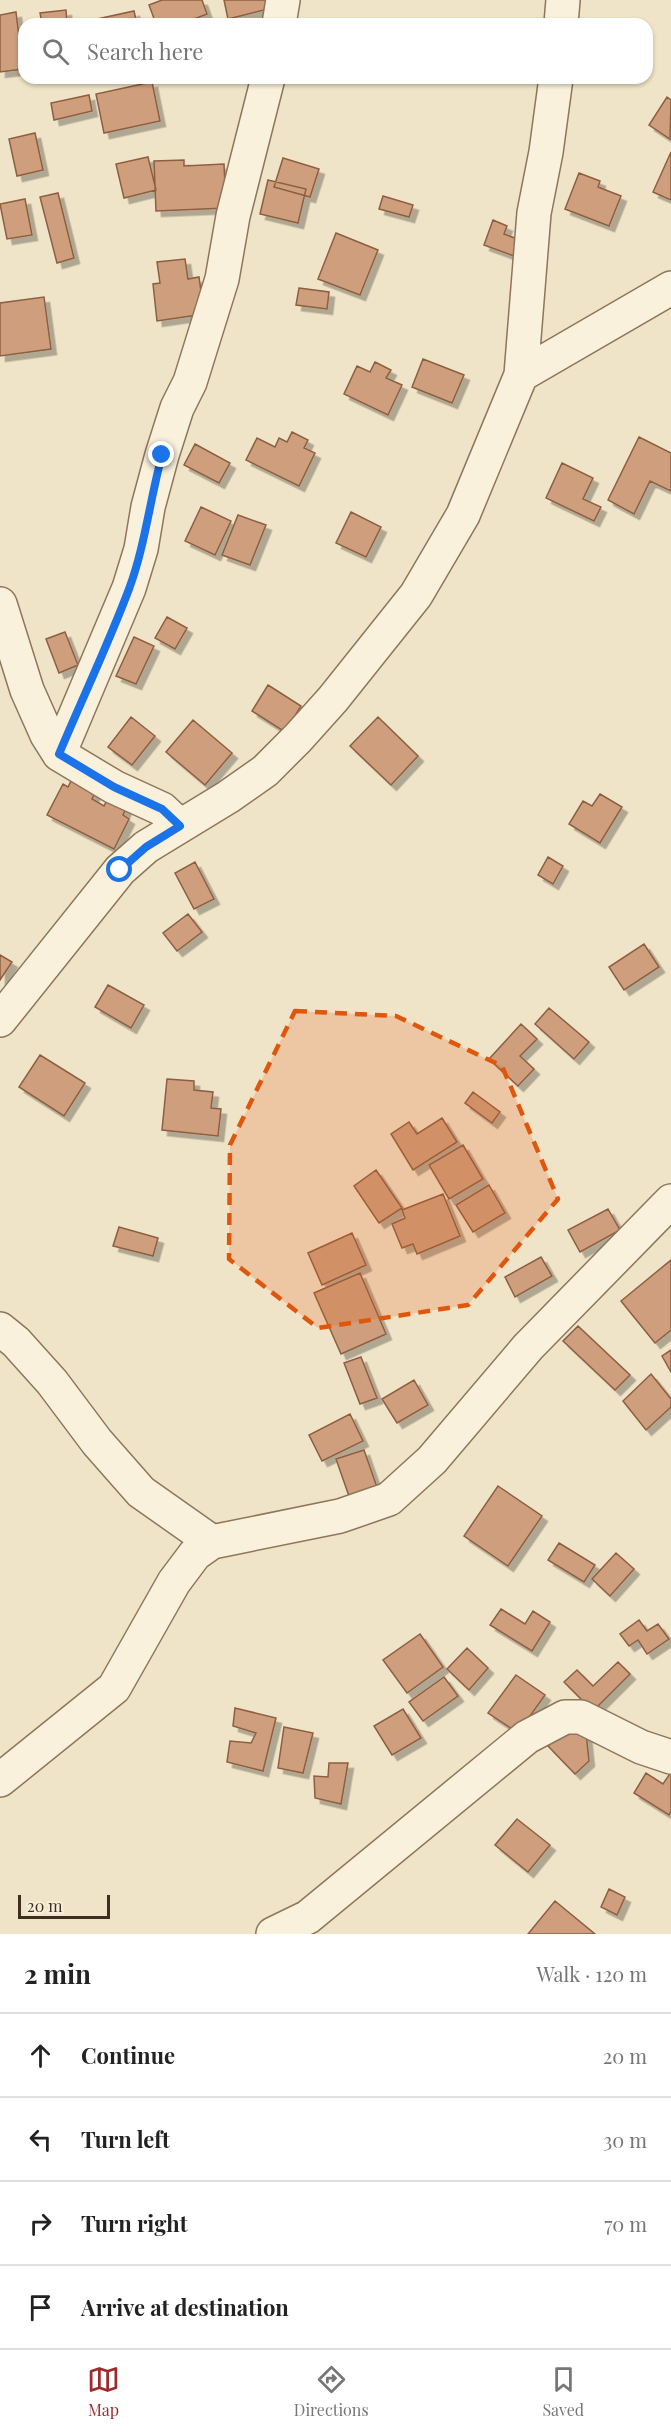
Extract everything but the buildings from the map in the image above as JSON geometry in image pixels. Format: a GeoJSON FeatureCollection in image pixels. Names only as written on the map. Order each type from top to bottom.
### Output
{"type":"FeatureCollection","features":[{"type":"Feature","properties":{"kind":"street"},"geometry":{"type":"LineString","coordinates":[[280,18],[283,0]]}},
{"type":"Feature","properties":{"kind":"street"},"geometry":{"type":"LineString","coordinates":[[562,18],[563,0]]}},
{"type":"Feature","properties":{"kind":"street"},"geometry":{"type":"LineString","coordinates":[[59,754],[129,588],[141,549],[148,507],[162,455],[177,408],[190,382],[222,279],[232,216],[266,84]]}},
{"type":"Feature","properties":{"kind":"street"},"geometry":{"type":"LineString","coordinates":[[0,1020],[120,870],[146,847],[265,771],[333,699],[416,594],[463,515],[521,375],[534,213],[546,152],[555,84]]}},
{"type":"Feature","properties":{"kind":"street"},"geometry":{"type":"LineString","coordinates":[[521,375],[671,288]]}},
{"type":"Feature","properties":{"kind":"street"},"geometry":{"type":"LineString","coordinates":[[0,604],[27,690],[47,735],[59,754],[114,787],[157,805],[180,826]]}},
{"type":"Feature","properties":{"kind":"street"},"geometry":{"type":"LineString","coordinates":[[0,1780],[114,1688],[174,1582],[195,1554],[212,1542],[340,1516],[389,1499],[432,1460],[528,1347],[671,1202]]}},
{"type":"Feature","properties":{"kind":"street"},"geometry":{"type":"LineString","coordinates":[[0,1329],[16,1342],[52,1382],[97,1442],[141,1492],[212,1542]]}},
{"type":"Feature","properties":{"kind":"street"},"geometry":{"type":"LineString","coordinates":[[273,1934],[308,1917],[527,1737],[565,1717],[581,1717],[641,1747],[671,1757]]}},
{"type":"Feature","properties":{"kind":"highlighted area"},"geometry":{"type":"Polygon","coordinates":[[[295,1011],[396,1016],[502,1066],[558,1199],[468,1305],[318,1328],[229,1259],[230,1145],[295,1011]]]}},
{"type":"Feature","properties":{"kind":"route"},"geometry":{"type":"LineString","coordinates":[[120,870],[146,847],[180,826],[170,815],[152,802],[114,787],[59,754],[129,588],[141,549],[148,507],[162,455]]}}]}
